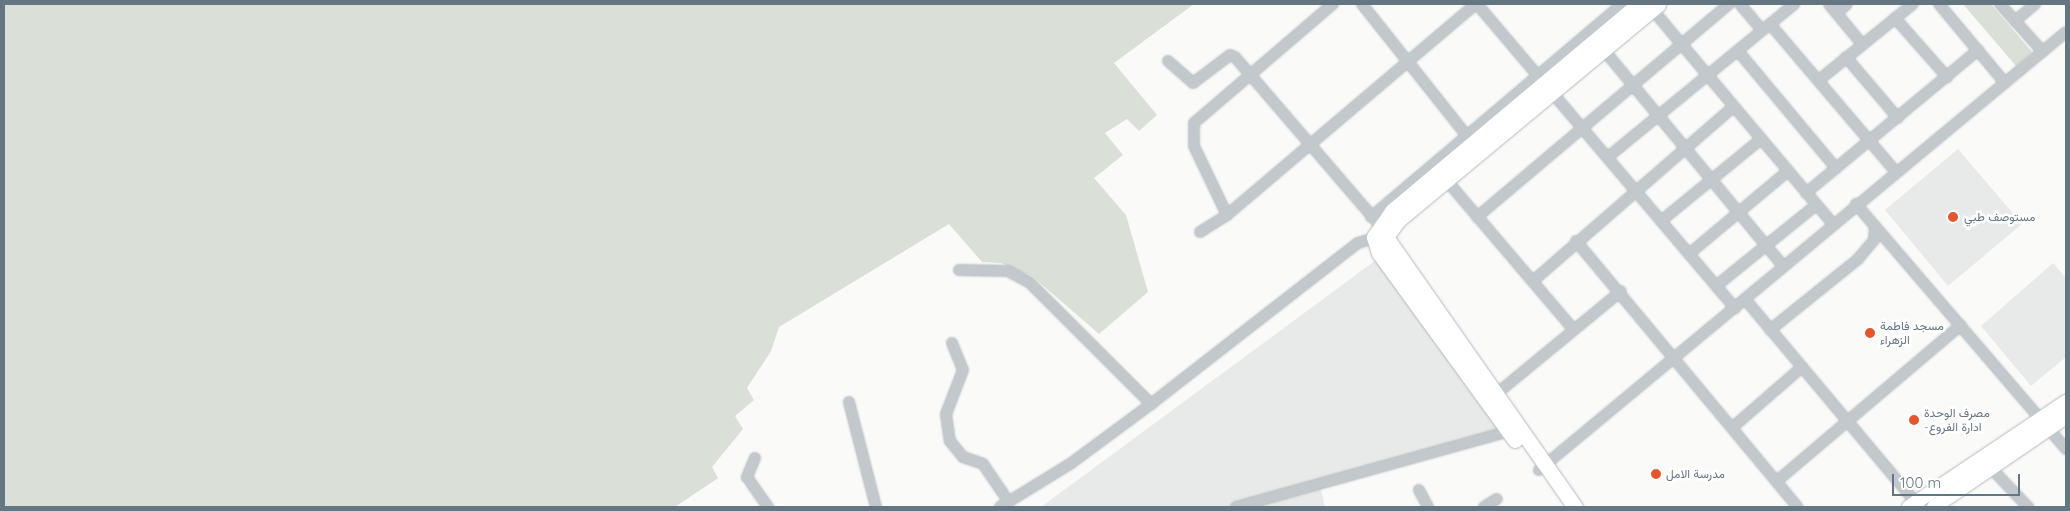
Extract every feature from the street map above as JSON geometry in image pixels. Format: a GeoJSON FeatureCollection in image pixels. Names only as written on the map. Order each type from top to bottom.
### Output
{"type":"FeatureCollection","features":[{"type":"Feature","properties":{"kind":"main road"},"geometry":{"type":"LineString","coordinates":[[1575,507],[1541,466],[1379,253],[1380,229],[1470,140],[1650,6]]}},
{"type":"Feature","properties":{"kind":"main road"},"geometry":{"type":"LineString","coordinates":[[1380,229],[1448,182],[1546,83],[1603,49],[1650,6]]}},
{"type":"Feature","properties":{"kind":"main road"},"geometry":{"type":"LineString","coordinates":[[1380,229],[1495,395],[1514,430]]}},
{"type":"Feature","properties":{"kind":"main road"},"geometry":{"type":"LineString","coordinates":[[1936,507],[1991,468],[2044,425],[2066,402]]}},
{"type":"Feature","properties":{"kind":"main road"},"geometry":{"type":"LineString","coordinates":[[1912,505],[2044,425],[2066,417]]}},
{"type":"Feature","properties":{"kind":"main road"},"geometry":{"type":"LineString","coordinates":[[1541,466],[1565,507]]}},
{"type":"Feature","properties":{"kind":"street"},"geometry":{"type":"LineString","coordinates":[[1228,215],[1191,132],[1194,123],[1250,73],[1333,4]]}},
{"type":"Feature","properties":{"kind":"street"},"geometry":{"type":"LineString","coordinates":[[1362,4],[1406,63],[1470,140]]}},
{"type":"Feature","properties":{"kind":"street"},"geometry":{"type":"LineString","coordinates":[[1200,232],[1228,215],[1477,4],[1735,308]]}},
{"type":"Feature","properties":{"kind":"street"},"geometry":{"type":"LineString","coordinates":[[1546,83],[1622,4]]}},
{"type":"Feature","properties":{"kind":"street"},"geometry":{"type":"LineString","coordinates":[[1477,216],[1729,4]]}},
{"type":"Feature","properties":{"kind":"street"},"geometry":{"type":"LineString","coordinates":[[1740,4],[1819,80],[1896,172]]}},
{"type":"Feature","properties":{"kind":"street"},"geometry":{"type":"LineString","coordinates":[[1608,158],[1659,118],[1794,4]]}},
{"type":"Feature","properties":{"kind":"street"},"geometry":{"type":"LineString","coordinates":[[1829,4],[1862,44]]}},
{"type":"Feature","properties":{"kind":"street"},"geometry":{"type":"LineString","coordinates":[[1837,13],[1847,4]]}},
{"type":"Feature","properties":{"kind":"street"},"geometry":{"type":"LineString","coordinates":[[1819,80],[1913,4]]}},
{"type":"Feature","properties":{"kind":"street"},"geometry":{"type":"LineString","coordinates":[[1939,4],[2005,83]]}},
{"type":"Feature","properties":{"kind":"street"},"geometry":{"type":"LineString","coordinates":[[2000,4],[2043,52]]}},
{"type":"Feature","properties":{"kind":"street"},"geometry":{"type":"LineString","coordinates":[[2015,21],[2035,4]]}},
{"type":"Feature","properties":{"kind":"street"},"geometry":{"type":"LineString","coordinates":[[1650,6],[1733,108],[1833,224]]}},
{"type":"Feature","properties":{"kind":"street"},"geometry":{"type":"LineString","coordinates":[[1895,18],[1947,76]]}},
{"type":"Feature","properties":{"kind":"street"},"geometry":{"type":"LineString","coordinates":[[1541,466],[1676,358],[1856,204],[2066,32]]}},
{"type":"Feature","properties":{"kind":"street"},"geometry":{"type":"LineString","coordinates":[[1603,49],[1632,87],[1740,212],[1783,266]]}},
{"type":"Feature","properties":{"kind":"street"},"geometry":{"type":"LineString","coordinates":[[1806,193],[1978,50]]}},
{"type":"Feature","properties":{"kind":"street"},"geometry":{"type":"LineString","coordinates":[[1738,51],[1836,168]]}},
{"type":"Feature","properties":{"kind":"street"},"geometry":{"type":"LineString","coordinates":[[952,343],[963,370],[946,414],[950,441],[964,458],[983,464],[1005,504],[1152,404],[1296,290],[1380,229],[1250,73],[1230,55],[1194,83],[1168,61]]}},
{"type":"Feature","properties":{"kind":"street"},"geometry":{"type":"LineString","coordinates":[[1846,57],[1898,118]]}},
{"type":"Feature","properties":{"kind":"street"},"geometry":{"type":"LineString","coordinates":[[1533,281],[1634,189],[1733,108]]}},
{"type":"Feature","properties":{"kind":"street"},"geometry":{"type":"LineString","coordinates":[[1661,221],[1760,140]]}},
{"type":"Feature","properties":{"kind":"street"},"geometry":{"type":"LineString","coordinates":[[1689,254],[1788,171]]}},
{"type":"Feature","properties":{"kind":"street"},"geometry":{"type":"LineString","coordinates":[[1448,182],[1574,330]]}},
{"type":"Feature","properties":{"kind":"street"},"geometry":{"type":"LineString","coordinates":[[1856,204],[2066,449]]}},
{"type":"Feature","properties":{"kind":"street"},"geometry":{"type":"LineString","coordinates":[[1716,286],[1816,205]]}},
{"type":"Feature","properties":{"kind":"street"},"geometry":{"type":"LineString","coordinates":[[1770,330],[1858,259],[1874,240],[1875,226]]}},
{"type":"Feature","properties":{"kind":"street"},"geometry":{"type":"LineString","coordinates":[[1576,241],[1622,290],[1798,507]]}},
{"type":"Feature","properties":{"kind":"street"},"geometry":{"type":"LineString","coordinates":[[959,270],[1008,271],[1029,282],[1152,404]]}},
{"type":"Feature","properties":{"kind":"street"},"geometry":{"type":"LineString","coordinates":[[1495,395],[1622,290]]}},
{"type":"Feature","properties":{"kind":"street"},"geometry":{"type":"LineString","coordinates":[[1745,300],[1846,420],[1912,505]]}},
{"type":"Feature","properties":{"kind":"street"},"geometry":{"type":"LineString","coordinates":[[1777,481],[1846,420],[1961,325]]}},
{"type":"Feature","properties":{"kind":"street"},"geometry":{"type":"LineString","coordinates":[[1734,427],[1802,367]]}},
{"type":"Feature","properties":{"kind":"street"},"geometry":{"type":"LineString","coordinates":[[849,402],[876,507]]}},
{"type":"Feature","properties":{"kind":"street"},"geometry":{"type":"LineString","coordinates":[[1236,507],[1514,430]]}},
{"type":"Feature","properties":{"kind":"street"},"geometry":{"type":"LineString","coordinates":[[755,458],[747,478],[768,507]]}},
{"type":"Feature","properties":{"kind":"street"},"geometry":{"type":"LineString","coordinates":[[1991,468],[2028,507]]}},
{"type":"Feature","properties":{"kind":"street"},"geometry":{"type":"LineString","coordinates":[[1419,490],[1428,507]]}},
{"type":"Feature","properties":{"kind":"street"},"geometry":{"type":"LineString","coordinates":[[1484,507],[1497,499]]}},
{"type":"Feature","properties":{"kind":"shaded area"},"geometry":{"type":"Polygon","coordinates":[[[4,4],[1194,4],[1114,63],[1157,115],[1139,131],[1127,119],[1105,133],[1123,155],[1094,178],[1126,215],[1148,292],[1099,334],[1032,276],[1001,263],[982,262],[949,224],[779,327],[771,351],[747,388],[754,400],[735,416],[743,429],[712,467],[718,478],[675,507],[4,507],[4,4]]]}},
{"type":"Feature","properties":{"kind":"shaded area"},"geometry":{"type":"Polygon","coordinates":[[[1963,4],[1991,4],[2032,52],[2016,66],[1963,4]]]}},
{"type":"Feature","properties":{"kind":"shaded area","name":"مستوصف طبي"},"geometry":{"type":"Polygon","coordinates":[[[1958,149],[2022,224],[1948,286],[1885,210],[1958,149]]]}},
{"type":"Feature","properties":{"kind":"shaded area"},"geometry":{"type":"Polygon","coordinates":[[[1376,260],[1508,433],[1320,485],[1325,507],[1041,507],[1376,260]]]}},
{"type":"Feature","properties":{"kind":"shaded area"},"geometry":{"type":"Polygon","coordinates":[[[2053,263],[2066,278],[2066,357],[2031,386],[1981,326],[2053,263]]]}},
{"type":"Feature","properties":{"kind":"place","name":"مستوصف طبي"},"geometry":{"type":"Point","coordinates":[1953,217]}},
{"type":"Feature","properties":{"kind":"place","name":"مسجد فاطمة الزهراء"},"geometry":{"type":"Point","coordinates":[1870,333]}},
{"type":"Feature","properties":{"kind":"place","name":"مصرف الوحدة -ادارة الفروع"},"geometry":{"type":"Point","coordinates":[1914,420]}},
{"type":"Feature","properties":{"kind":"place","name":"مدرسة الامل"},"geometry":{"type":"Point","coordinates":[1656,474]}}]}
